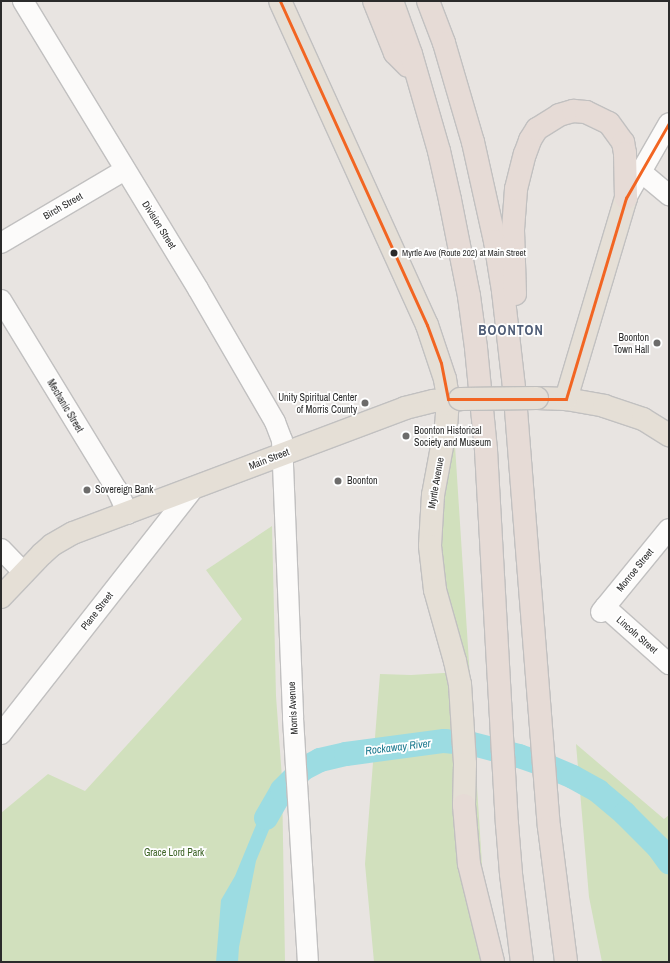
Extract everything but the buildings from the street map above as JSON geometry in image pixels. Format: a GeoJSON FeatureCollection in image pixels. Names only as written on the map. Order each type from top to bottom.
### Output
{"type":"FeatureCollection","features":[{"type":"Feature","properties":{"kind":"highway"},"geometry":{"type":"LineString","coordinates":[[374,1],[395,53],[417,76]]}},
{"type":"Feature","properties":{"kind":"highway"},"geometry":{"type":"LineString","coordinates":[[392,1],[417,76],[450,200],[469,296],[476,348],[486,450],[511,874],[522,962]]}},
{"type":"Feature","properties":{"kind":"highway"},"geometry":{"type":"LineString","coordinates":[[428,1],[460,93],[488,206],[503,291],[519,447],[553,868],[566,962]]}},
{"type":"Feature","properties":{"kind":"highway"},"geometry":{"type":"LineString","coordinates":[[519,447],[514,208],[520,169],[530,140],[537,130],[548,121],[559,115],[573,111],[586,112],[609,123],[623,142],[626,166],[626,198]]}},
{"type":"Feature","properties":{"kind":"highway"},"geometry":{"type":"LineString","coordinates":[[464,798],[469,864],[493,962]]}},
{"type":"Feature","properties":{"kind":"main road","name":"Myrtle Avenue"},"geometry":{"type":"LineString","coordinates":[[280,1],[427,325],[454,399],[446,425],[433,495],[430,546],[435,590],[460,684],[464,798]]}},
{"type":"Feature","properties":{"kind":"main road"},"geometry":{"type":"LineString","coordinates":[[566,399],[626,198]]}},
{"type":"Feature","properties":{"kind":"main road","name":"Main Street"},"geometry":{"type":"LineString","coordinates":[[1,597],[42,554],[62,539],[336,433],[405,408],[454,399],[566,399],[585,402],[624,412],[642,419],[669,435]]}},
{"type":"Feature","properties":{"kind":"street","name":"Division Street"},"geometry":{"type":"LineString","coordinates":[[23,1],[198,288],[275,422],[288,452]]}},
{"type":"Feature","properties":{"kind":"street"},"geometry":{"type":"LineString","coordinates":[[626,198],[640,171],[669,123]]}},
{"type":"Feature","properties":{"kind":"street","name":"Birch Street"},"geometry":{"type":"LineString","coordinates":[[1,243],[125,170]]}},
{"type":"Feature","properties":{"kind":"street"},"geometry":{"type":"LineString","coordinates":[[640,171],[669,195]]}},
{"type":"Feature","properties":{"kind":"street","name":"Mechanic Street"},"geometry":{"type":"LineString","coordinates":[[1,300],[117,490],[128,514]]}},
{"type":"Feature","properties":{"kind":"street","name":"Morris Avenue"},"geometry":{"type":"LineString","coordinates":[[288,452],[294,718],[308,962]]}},
{"type":"Feature","properties":{"kind":"street","name":"Plane Street"},"geometry":{"type":"LineString","coordinates":[[1,734],[194,488]]}},
{"type":"Feature","properties":{"kind":"street","name":"Monroe Street"},"geometry":{"type":"LineString","coordinates":[[603,610],[669,529]]}},
{"type":"Feature","properties":{"kind":"street"},"geometry":{"type":"LineString","coordinates":[[1,549],[24,573]]}},
{"type":"Feature","properties":{"kind":"street","name":"Lincoln Street"},"geometry":{"type":"LineString","coordinates":[[603,610],[669,664]]}},
{"type":"Feature","properties":{"kind":"green space"},"geometry":{"type":"Polygon","coordinates":[[[454,430],[485,911],[493,962],[374,962],[365,864],[380,674],[411,675],[459,672],[432,539],[454,430]]]}},
{"type":"Feature","properties":{"kind":"green space","name":"Grace Lord Park"},"geometry":{"type":"Polygon","coordinates":[[[272,526],[276,696],[282,778],[285,962],[1,962],[1,813],[48,774],[85,791],[242,619],[206,570],[272,526]]]}},
{"type":"Feature","properties":{"kind":"green space"},"geometry":{"type":"Polygon","coordinates":[[[576,744],[664,819],[669,815],[669,962],[602,962],[589,897],[576,744]]]}},
{"type":"Feature","properties":{"kind":"water"},"geometry":{"type":"Polygon","coordinates":[[[282,778],[282,808],[271,825],[256,861],[239,947],[238,962],[216,962],[221,900],[235,876],[261,813],[282,778]]]}},
{"type":"Feature","properties":{"kind":"waterway","name":"Rockaway River"},"geometry":{"type":"LineString","coordinates":[[266,818],[282,790],[303,769],[320,760],[346,754],[444,741],[469,743],[519,756],[545,765],[573,777],[598,791],[625,814],[658,847],[669,862]]}},
{"type":"Feature","properties":{"kind":"transit line"},"geometry":{"type":"LineString","coordinates":[[280,1],[427,325],[441,363],[448,399],[566,399],[626,198],[669,123]]}},
{"type":"Feature","properties":{"kind":"place","name":"Myrtle Ave (Route 202) at Main Street"},"geometry":{"type":"Point","coordinates":[394,253]}},
{"type":"Feature","properties":{"kind":"place","name":"Boonton Town Hall"},"geometry":{"type":"Point","coordinates":[657,343]}},
{"type":"Feature","properties":{"kind":"place","name":"Unity Spiritual Center of Morris County"},"geometry":{"type":"Point","coordinates":[365,403]}},
{"type":"Feature","properties":{"kind":"place","name":"Boonton Historical Society and Museum"},"geometry":{"type":"Point","coordinates":[406,436]}},
{"type":"Feature","properties":{"kind":"place","name":"Boonton"},"geometry":{"type":"Point","coordinates":[338,481]}},
{"type":"Feature","properties":{"kind":"place","name":"Sovereign Bank"},"geometry":{"type":"Point","coordinates":[87,490]}},
{"type":"Feature","properties":{"kind":"district","name":"BOONTON"},"geometry":{"type":"Point","coordinates":[511,330]}}]}
